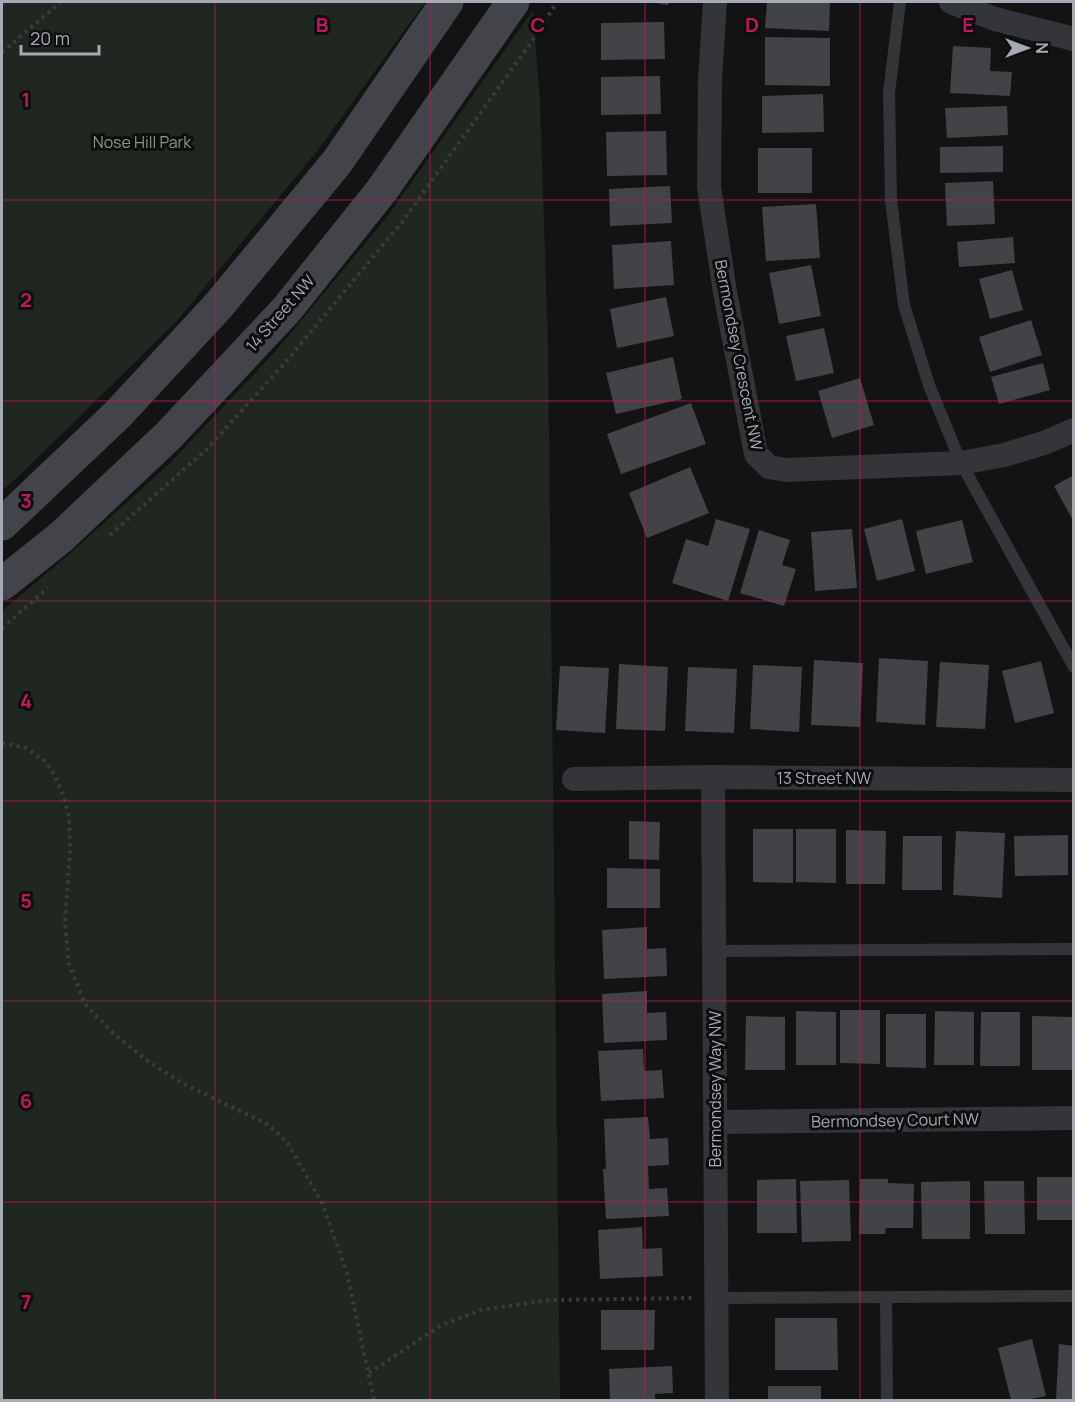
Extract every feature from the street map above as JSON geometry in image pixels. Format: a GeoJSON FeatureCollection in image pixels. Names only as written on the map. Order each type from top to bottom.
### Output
{"type":"FeatureCollection","features":[{"type":"Feature","properties":{"kind":"main road"},"geometry":{"type":"LineString","coordinates":[[2,524],[118,414],[219,305],[337,162],[447,2]]}},
{"type":"Feature","properties":{"kind":"main road","name":"14 Street NW"},"geometry":{"type":"LineString","coordinates":[[2,584],[62,537],[168,436],[287,309],[382,190],[513,2]]}},
{"type":"Feature","properties":{"kind":"street","name":"Bermondsey Crescent NW"},"geometry":{"type":"LineString","coordinates":[[715,2],[710,81],[710,187],[725,292],[756,454],[769,466],[787,470],[961,463],[1004,455],[1044,443],[1074,430]]}},
{"type":"Feature","properties":{"kind":"street"},"geometry":{"type":"LineString","coordinates":[[951,2],[995,20],[1074,39]]}},
{"type":"Feature","properties":{"kind":"street","name":"13 Street NW"},"geometry":{"type":"LineString","coordinates":[[574,779],[713,777],[1074,780]]}},
{"type":"Feature","properties":{"kind":"street","name":"Bermondsey Way NW"},"geometry":{"type":"LineString","coordinates":[[713,777],[717,1401]]}},
{"type":"Feature","properties":{"kind":"street","name":"Bermondsey Court NW"},"geometry":{"type":"LineString","coordinates":[[716,1122],[1074,1118]]}},
{"type":"Feature","properties":{"kind":"lane"},"geometry":{"type":"LineString","coordinates":[[900,2],[890,93],[891,200],[904,305],[929,385],[961,463],[1074,667]]}},
{"type":"Feature","properties":{"kind":"lane"},"geometry":{"type":"LineString","coordinates":[[713,951],[1074,949]]}},
{"type":"Feature","properties":{"kind":"lane"},"geometry":{"type":"LineString","coordinates":[[886,1296],[887,1401]]}},
{"type":"Feature","properties":{"kind":"lane"},"geometry":{"type":"LineString","coordinates":[[716,1298],[1074,1296]]}},
{"type":"Feature","properties":{"kind":"path"},"geometry":{"type":"LineString","coordinates":[[2,52],[61,2]]}},
{"type":"Feature","properties":{"kind":"path"},"geometry":{"type":"LineString","coordinates":[[2,743],[26,748],[45,761],[54,774],[63,795],[69,817],[70,849],[65,923],[69,963],[85,1004],[114,1034],[149,1062],[182,1083],[267,1124],[287,1142],[322,1203],[347,1273],[374,1401]]}},
{"type":"Feature","properties":{"kind":"path"},"geometry":{"type":"LineString","coordinates":[[369,1373],[440,1326],[481,1310],[551,1300],[716,1298]]}},
{"type":"Feature","properties":{"kind":"green space","name":"Nose Hill Park"},"geometry":{"type":"Polygon","coordinates":[[[2,2],[425,2],[318,150],[176,322],[2,491],[2,2]]]}},
{"type":"Feature","properties":{"kind":"green space"},"geometry":{"type":"Polygon","coordinates":[[[533,10],[540,102],[548,347],[560,1400],[2,1400],[2,611],[168,465],[275,352],[387,217],[533,10]]]}},
{"type":"Feature","properties":{"kind":"building"},"geometry":{"type":"Polygon","coordinates":[[[650,2],[669,2],[668,5],[650,2]]]}},
{"type":"Feature","properties":{"kind":"building"},"geometry":{"type":"Polygon","coordinates":[[[767,2],[830,2],[829,31],[765,28],[767,2]]]}},
{"type":"Feature","properties":{"kind":"building"},"geometry":{"type":"Polygon","coordinates":[[[664,22],[665,59],[601,60],[601,23],[664,22]]]}},
{"type":"Feature","properties":{"kind":"building"},"geometry":{"type":"Polygon","coordinates":[[[765,37],[830,38],[830,86],[765,85],[765,37]]]}},
{"type":"Feature","properties":{"kind":"building"},"geometry":{"type":"Polygon","coordinates":[[[953,46],[991,48],[990,71],[1012,72],[1010,96],[950,93],[953,46]]]}},
{"type":"Feature","properties":{"kind":"building"},"geometry":{"type":"Polygon","coordinates":[[[660,76],[661,114],[601,115],[601,77],[660,76]]]}},
{"type":"Feature","properties":{"kind":"building"},"geometry":{"type":"Polygon","coordinates":[[[823,94],[824,132],[762,133],[762,96],[823,94]]]}},
{"type":"Feature","properties":{"kind":"building"},"geometry":{"type":"Polygon","coordinates":[[[1007,106],[1008,135],[947,138],[945,108],[1007,106]]]}},
{"type":"Feature","properties":{"kind":"building"},"geometry":{"type":"Polygon","coordinates":[[[666,131],[667,175],[607,176],[606,132],[666,131]]]}},
{"type":"Feature","properties":{"kind":"building"},"geometry":{"type":"Polygon","coordinates":[[[1003,146],[1003,172],[940,173],[940,147],[1003,146]]]}},
{"type":"Feature","properties":{"kind":"building"},"geometry":{"type":"Polygon","coordinates":[[[758,148],[812,148],[812,193],[758,193],[758,148]]]}},
{"type":"Feature","properties":{"kind":"building"},"geometry":{"type":"Polygon","coordinates":[[[993,181],[995,224],[947,226],[945,183],[993,181]]]}},
{"type":"Feature","properties":{"kind":"building"},"geometry":{"type":"Polygon","coordinates":[[[670,186],[672,223],[610,226],[609,189],[670,186]]]}},
{"type":"Feature","properties":{"kind":"building"},"geometry":{"type":"Polygon","coordinates":[[[816,204],[820,258],[766,261],[762,207],[816,204]]]}},
{"type":"Feature","properties":{"kind":"building"},"geometry":{"type":"Polygon","coordinates":[[[1013,237],[1015,263],[959,267],[957,242],[1013,237]]]}},
{"type":"Feature","properties":{"kind":"building"},"geometry":{"type":"Polygon","coordinates":[[[671,241],[674,285],[614,289],[612,245],[671,241]]]}},
{"type":"Feature","properties":{"kind":"building"},"geometry":{"type":"Polygon","coordinates":[[[811,265],[821,316],[779,324],[769,273],[811,265]]]}},
{"type":"Feature","properties":{"kind":"building"},"geometry":{"type":"Polygon","coordinates":[[[1012,270],[1023,310],[990,319],[979,279],[1012,270]]]}},
{"type":"Feature","properties":{"kind":"building"},"geometry":{"type":"Polygon","coordinates":[[[666,297],[674,336],[617,348],[610,309],[666,297]]]}},
{"type":"Feature","properties":{"kind":"building"},"geometry":{"type":"Polygon","coordinates":[[[1031,320],[1042,355],[990,372],[979,337],[1031,320]]]}},
{"type":"Feature","properties":{"kind":"building"},"geometry":{"type":"Polygon","coordinates":[[[824,328],[834,373],[796,381],[786,336],[824,328]]]}},
{"type":"Feature","properties":{"kind":"building"},"geometry":{"type":"Polygon","coordinates":[[[673,357],[682,399],[616,414],[606,373],[673,357]]]}},
{"type":"Feature","properties":{"kind":"building"},"geometry":{"type":"Polygon","coordinates":[[[1043,363],[1050,390],[999,404],[991,377],[1043,363]]]}},
{"type":"Feature","properties":{"kind":"building"},"geometry":{"type":"Polygon","coordinates":[[[860,378],[874,425],[832,438],[818,391],[860,378]]]}},
{"type":"Feature","properties":{"kind":"building"},"geometry":{"type":"Polygon","coordinates":[[[691,403],[706,444],[621,474],[607,434],[691,403]]]}},
{"type":"Feature","properties":{"kind":"building"},"geometry":{"type":"Polygon","coordinates":[[[690,467],[709,513],[647,538],[629,493],[690,467]]]}},
{"type":"Feature","properties":{"kind":"building"},"geometry":{"type":"Polygon","coordinates":[[[1074,475],[1074,522],[1054,486],[1074,475]]]}},
{"type":"Feature","properties":{"kind":"building"},"geometry":{"type":"Polygon","coordinates":[[[716,519],[750,529],[728,601],[672,583],[686,539],[708,546],[716,519]]]}},
{"type":"Feature","properties":{"kind":"building"},"geometry":{"type":"Polygon","coordinates":[[[902,519],[915,571],[877,581],[864,529],[902,519]]]}},
{"type":"Feature","properties":{"kind":"building"},"geometry":{"type":"Polygon","coordinates":[[[962,520],[973,562],[926,574],[916,531],[962,520]]]}},
{"type":"Feature","properties":{"kind":"building"},"geometry":{"type":"Polygon","coordinates":[[[852,529],[857,588],[815,591],[811,532],[852,529]]]}},
{"type":"Feature","properties":{"kind":"building"},"geometry":{"type":"Polygon","coordinates":[[[759,530],[790,540],[782,565],[796,569],[784,606],[740,593],[759,530]]]}},
{"type":"Feature","properties":{"kind":"building"},"geometry":{"type":"Polygon","coordinates":[[[879,658],[928,661],[925,725],[876,722],[879,658]]]}},
{"type":"Feature","properties":{"kind":"building"},"geometry":{"type":"Polygon","coordinates":[[[814,660],[863,663],[860,727],[811,725],[814,660]]]}},
{"type":"Feature","properties":{"kind":"building"},"geometry":{"type":"Polygon","coordinates":[[[1041,661],[1054,713],[1015,723],[1002,671],[1041,661]]]}},
{"type":"Feature","properties":{"kind":"building"},"geometry":{"type":"Polygon","coordinates":[[[940,662],[989,665],[985,729],[936,727],[940,662]]]}},
{"type":"Feature","properties":{"kind":"building"},"geometry":{"type":"Polygon","coordinates":[[[619,664],[668,667],[665,731],[616,729],[619,664]]]}},
{"type":"Feature","properties":{"kind":"building"},"geometry":{"type":"Polygon","coordinates":[[[753,665],[802,667],[799,732],[750,729],[753,665]]]}},
{"type":"Feature","properties":{"kind":"building"},"geometry":{"type":"Polygon","coordinates":[[[560,666],[609,668],[605,733],[556,730],[560,666]]]}},
{"type":"Feature","properties":{"kind":"building"},"geometry":{"type":"Polygon","coordinates":[[[688,667],[737,669],[734,733],[685,731],[688,667]]]}},
{"type":"Feature","properties":{"kind":"building"},"geometry":{"type":"Polygon","coordinates":[[[629,821],[660,822],[659,860],[629,859],[629,821]]]}},
{"type":"Feature","properties":{"kind":"building"},"geometry":{"type":"Polygon","coordinates":[[[753,829],[793,829],[793,883],[753,882],[753,829]]]}},
{"type":"Feature","properties":{"kind":"building"},"geometry":{"type":"Polygon","coordinates":[[[796,829],[836,829],[836,883],[796,882],[796,829]]]}},
{"type":"Feature","properties":{"kind":"building"},"geometry":{"type":"Polygon","coordinates":[[[846,830],[886,831],[885,884],[846,884],[846,830]]]}},
{"type":"Feature","properties":{"kind":"building"},"geometry":{"type":"Polygon","coordinates":[[[956,831],[1005,833],[1002,898],[953,895],[956,831]]]}},
{"type":"Feature","properties":{"kind":"building"},"geometry":{"type":"Polygon","coordinates":[[[1068,835],[1068,875],[1015,876],[1014,836],[1068,835]]]}},
{"type":"Feature","properties":{"kind":"building"},"geometry":{"type":"Polygon","coordinates":[[[903,836],[942,836],[942,890],[902,890],[903,836]]]}},
{"type":"Feature","properties":{"kind":"building"},"geometry":{"type":"Polygon","coordinates":[[[607,868],[660,869],[660,908],[607,908],[607,868]]]}},
{"type":"Feature","properties":{"kind":"building"},"geometry":{"type":"Polygon","coordinates":[[[647,927],[647,949],[666,948],[667,976],[604,979],[602,930],[647,927]]]}},
{"type":"Feature","properties":{"kind":"building"},"geometry":{"type":"Polygon","coordinates":[[[647,991],[647,1013],[666,1012],[667,1040],[604,1043],[602,994],[647,991]]]}},
{"type":"Feature","properties":{"kind":"building"},"geometry":{"type":"Polygon","coordinates":[[[840,1010],[880,1010],[880,1064],[840,1063],[840,1010]]]}},
{"type":"Feature","properties":{"kind":"building"},"geometry":{"type":"Polygon","coordinates":[[[796,1011],[836,1012],[836,1065],[796,1065],[796,1011]]]}},
{"type":"Feature","properties":{"kind":"building"},"geometry":{"type":"Polygon","coordinates":[[[935,1011],[974,1012],[974,1065],[934,1065],[935,1011]]]}},
{"type":"Feature","properties":{"kind":"building"},"geometry":{"type":"Polygon","coordinates":[[[981,1012],[1020,1012],[1020,1066],[980,1066],[981,1012]]]}},
{"type":"Feature","properties":{"kind":"building"},"geometry":{"type":"Polygon","coordinates":[[[886,1014],[926,1014],[926,1068],[886,1067],[886,1014]]]}},
{"type":"Feature","properties":{"kind":"building"},"geometry":{"type":"Polygon","coordinates":[[[746,1016],[785,1017],[785,1070],[745,1070],[746,1016]]]}},
{"type":"Feature","properties":{"kind":"building"},"geometry":{"type":"Polygon","coordinates":[[[1032,1016],[1072,1017],[1072,1070],[1032,1070],[1032,1016]]]}},
{"type":"Feature","properties":{"kind":"building"},"geometry":{"type":"Polygon","coordinates":[[[643,1049],[644,1071],[662,1070],[664,1098],[601,1101],[598,1051],[643,1049]]]}},
{"type":"Feature","properties":{"kind":"building"},"geometry":{"type":"Polygon","coordinates":[[[648,1117],[650,1139],[668,1138],[669,1165],[648,1166],[649,1189],[667,1188],[669,1216],[606,1219],[603,1169],[606,1169],[604,1119],[648,1117]]]}},
{"type":"Feature","properties":{"kind":"building"},"geometry":{"type":"Polygon","coordinates":[[[1037,1177],[1074,1177],[1074,1220],[1037,1220],[1037,1177]]]}},
{"type":"Feature","properties":{"kind":"building"},"geometry":{"type":"Polygon","coordinates":[[[796,1179],[797,1233],[757,1233],[757,1180],[796,1179]]]}},
{"type":"Feature","properties":{"kind":"building"},"geometry":{"type":"Polygon","coordinates":[[[860,1179],[888,1179],[888,1183],[914,1184],[913,1228],[886,1228],[885,1234],[859,1234],[860,1179]]]}},
{"type":"Feature","properties":{"kind":"building"},"geometry":{"type":"Polygon","coordinates":[[[849,1180],[851,1241],[802,1242],[800,1181],[849,1180]]]}},
{"type":"Feature","properties":{"kind":"building"},"geometry":{"type":"Polygon","coordinates":[[[970,1181],[970,1239],[922,1239],[921,1182],[970,1181]]]}},
{"type":"Feature","properties":{"kind":"building"},"geometry":{"type":"Polygon","coordinates":[[[984,1181],[1024,1181],[1025,1234],[985,1234],[984,1181]]]}},
{"type":"Feature","properties":{"kind":"building"},"geometry":{"type":"Polygon","coordinates":[[[642,1227],[643,1249],[662,1248],[663,1276],[600,1279],[598,1230],[642,1227]]]}},
{"type":"Feature","properties":{"kind":"building"},"geometry":{"type":"Polygon","coordinates":[[[601,1310],[655,1310],[654,1350],[601,1350],[601,1310]]]}},
{"type":"Feature","properties":{"kind":"building"},"geometry":{"type":"Polygon","coordinates":[[[775,1318],[837,1318],[838,1370],[775,1370],[775,1318]]]}},
{"type":"Feature","properties":{"kind":"building"},"geometry":{"type":"Polygon","coordinates":[[[1032,1339],[1046,1396],[1011,1400],[998,1348],[1032,1339]]]}},
{"type":"Feature","properties":{"kind":"building"},"geometry":{"type":"Polygon","coordinates":[[[1059,1344],[1074,1346],[1074,1400],[1056,1400],[1059,1344]]]}},
{"type":"Feature","properties":{"kind":"building"},"geometry":{"type":"Polygon","coordinates":[[[672,1366],[673,1393],[655,1394],[655,1400],[610,1400],[609,1369],[672,1366]]]}},
{"type":"Feature","properties":{"kind":"building"},"geometry":{"type":"Polygon","coordinates":[[[768,1386],[821,1386],[821,1400],[768,1400],[768,1386]]]}}]}
